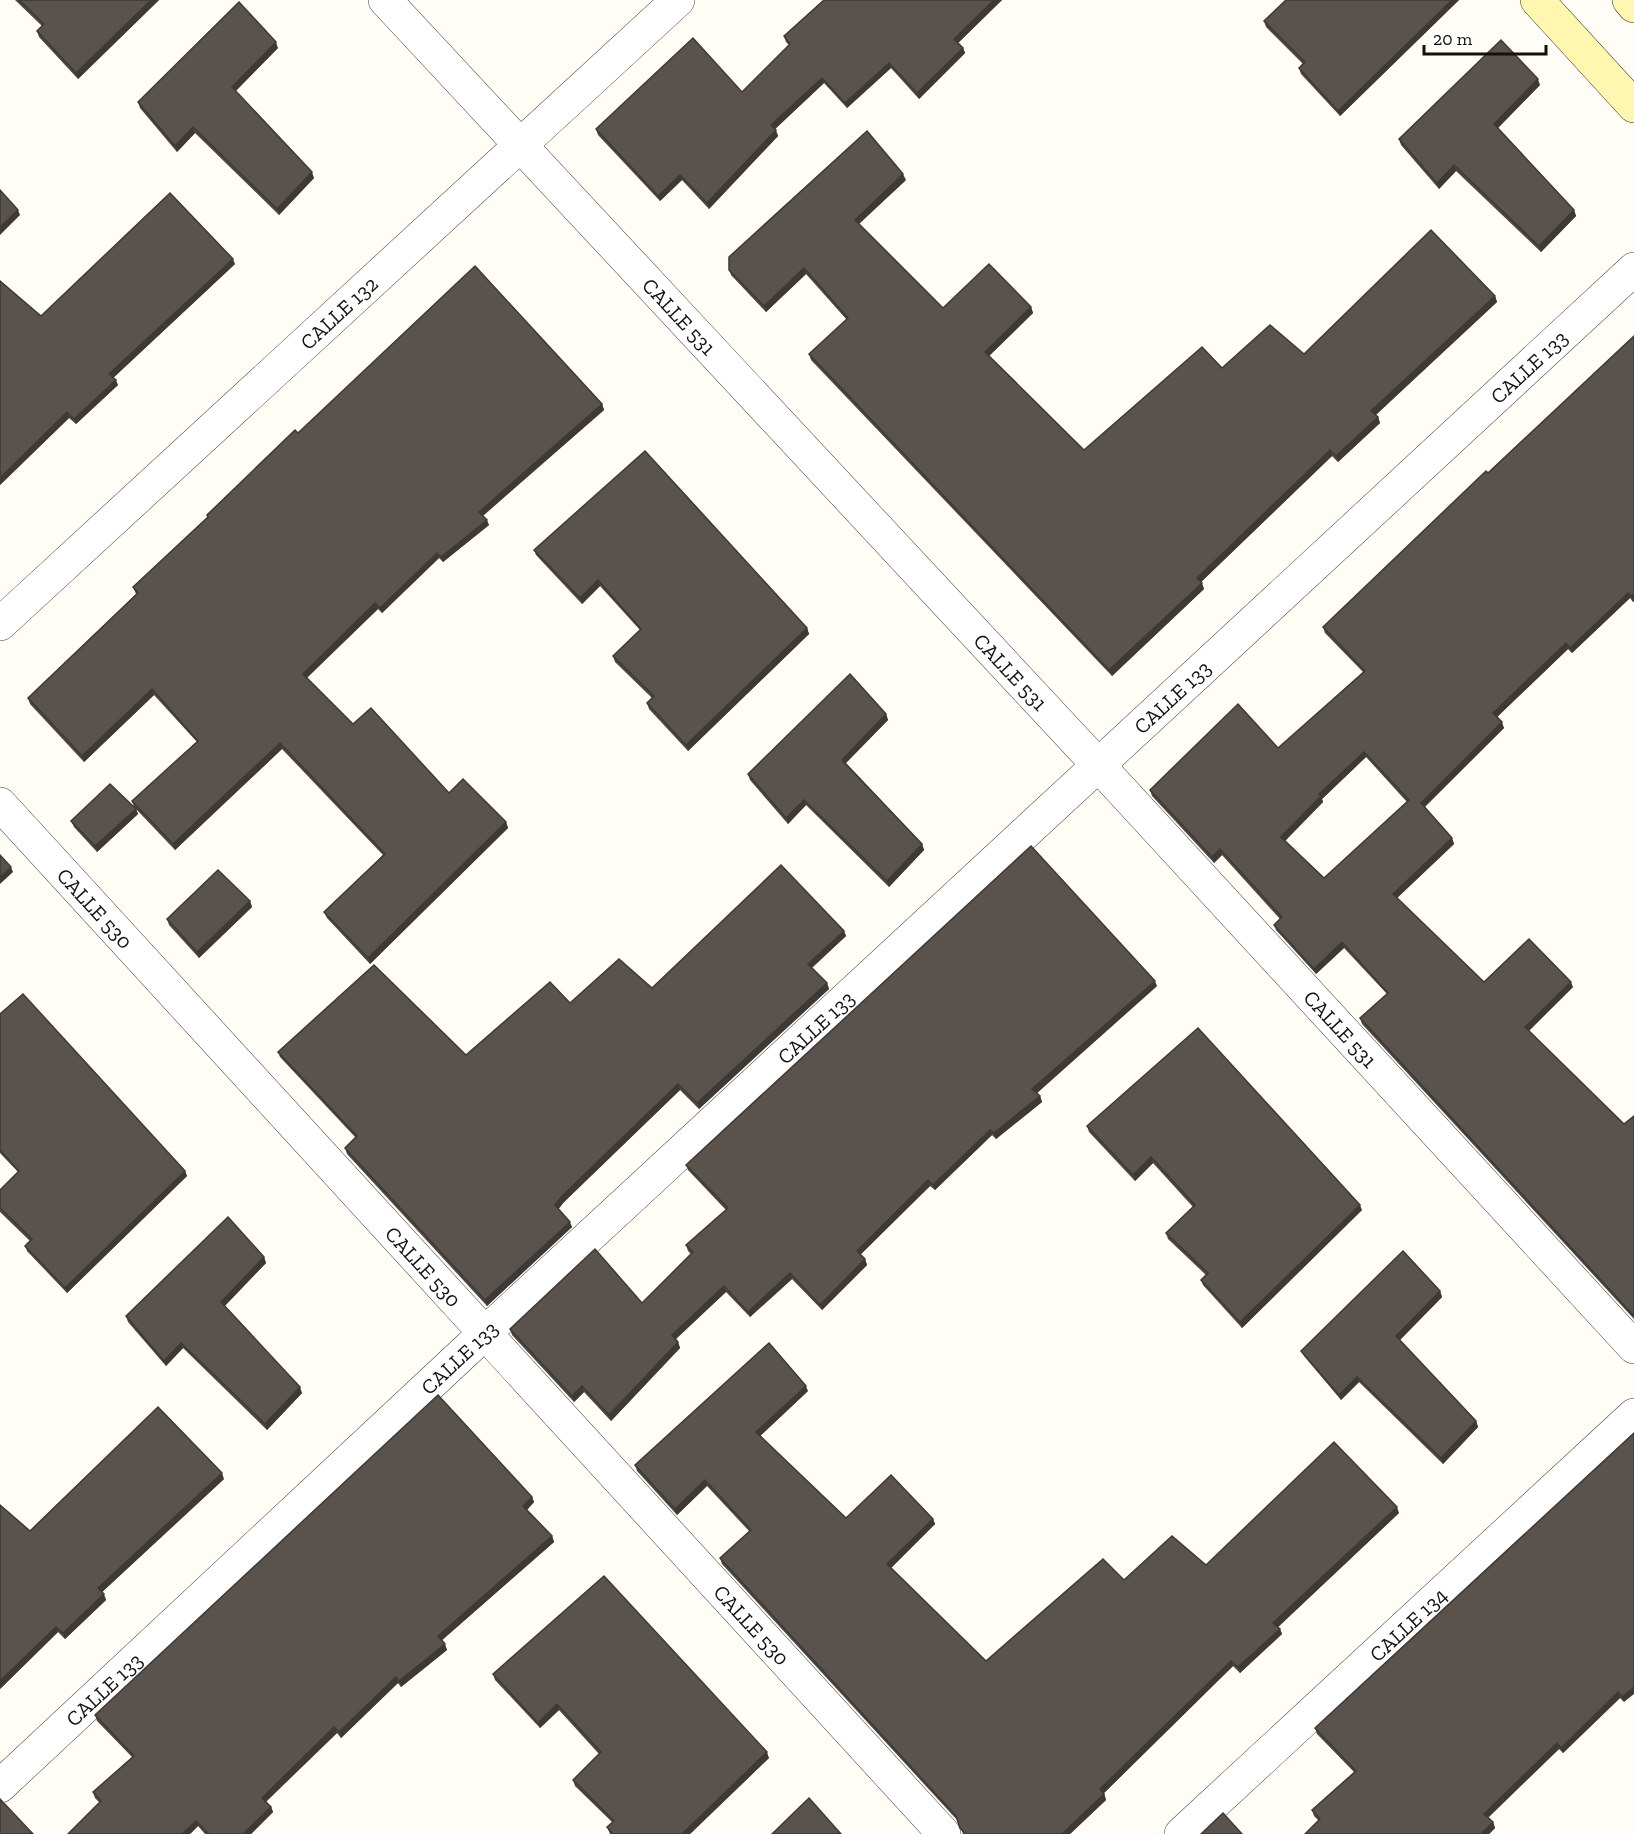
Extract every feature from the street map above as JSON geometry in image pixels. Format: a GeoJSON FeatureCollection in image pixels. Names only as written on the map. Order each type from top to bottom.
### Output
{"type":"FeatureCollection","features":[{"type":"Feature","properties":{"kind":"main road"},"geometry":{"type":"LineString","coordinates":[[1537,0],[1634,106]]}},
{"type":"Feature","properties":{"kind":"main road"},"geometry":{"type":"LineString","coordinates":[[1629,0],[1634,6]]}},
{"type":"Feature","properties":{"kind":"street","name":"CALLE 531"},"geometry":{"type":"LineString","coordinates":[[385,0],[1100,767],[1634,1347]]}},
{"type":"Feature","properties":{"kind":"street","name":"CALLE 132"},"geometry":{"type":"LineString","coordinates":[[0,624],[678,0]]}},
{"type":"Feature","properties":{"kind":"street","name":"CALLE 133"},"geometry":{"type":"LineString","coordinates":[[0,1786],[485,1333],[1100,767],[1634,269]]}},
{"type":"Feature","properties":{"kind":"street","name":"CALLE 530"},"geometry":{"type":"LineString","coordinates":[[0,804],[944,1834]]}},
{"type":"Feature","properties":{"kind":"street","name":"CALLE 134"},"geometry":{"type":"LineString","coordinates":[[1181,1834],[1634,1415]]}},
{"type":"Feature","properties":{"kind":"building"},"geometry":{"type":"Polygon","coordinates":[[[19,0],[151,0],[76,73],[37,31],[44,24],[19,0]]]}},
{"type":"Feature","properties":{"kind":"building"},"geometry":{"type":"Polygon","coordinates":[[[824,0],[994,0],[954,39],[963,48],[917,93],[889,63],[845,103],[822,78],[771,125],[776,130],[707,203],[680,175],[658,196],[596,129],[693,38],[742,92],[790,44],[784,36],[824,0]]]}},
{"type":"Feature","properties":{"kind":"building"},"geometry":{"type":"Polygon","coordinates":[[[1286,0],[1452,0],[1338,111],[1299,68],[1305,62],[1264,21],[1286,0]]]}},
{"type":"Feature","properties":{"kind":"building"},"geometry":{"type":"Polygon","coordinates":[[[239,2],[276,42],[232,87],[312,172],[277,209],[193,127],[175,146],[138,102],[239,2]]]}},
{"type":"Feature","properties":{"kind":"building"},"geometry":{"type":"Polygon","coordinates":[[[1501,40],[1538,79],[1494,124],[1574,210],[1539,246],[1454,165],[1437,183],[1399,139],[1501,40]]]}},
{"type":"Feature","properties":{"kind":"building"},"geometry":{"type":"Polygon","coordinates":[[[867,131],[903,174],[855,220],[943,308],[989,264],[1031,307],[985,352],[1084,450],[1202,347],[1222,368],[1270,325],[1304,354],[1431,230],[1495,296],[1371,411],[1378,417],[1336,456],[1330,450],[1197,578],[1202,583],[1109,670],[809,354],[848,318],[804,268],[764,306],[729,270],[729,257],[867,131]]]}},
{"type":"Feature","properties":{"kind":"building"},"geometry":{"type":"Polygon","coordinates":[[[0,190],[18,210],[0,227],[0,190]]]}},
{"type":"Feature","properties":{"kind":"building"},"geometry":{"type":"Polygon","coordinates":[[[170,193],[233,259],[109,374],[116,380],[74,419],[67,412],[0,478],[0,281],[41,316],[170,193]]]}},
{"type":"Feature","properties":{"kind":"building"},"geometry":{"type":"Polygon","coordinates":[[[475,266],[602,404],[479,512],[487,520],[441,557],[437,553],[380,608],[375,603],[303,674],[353,724],[371,708],[449,793],[463,779],[506,822],[368,958],[324,912],[385,854],[280,743],[173,844],[132,801],[198,741],[152,689],[82,756],[28,698],[138,593],[133,587],[208,517],[207,515],[295,430],[298,433],[475,266]]]}},
{"type":"Feature","properties":{"kind":"building"},"geometry":{"type":"Polygon","coordinates":[[[1634,336],[1634,594],[1631,596],[1628,593],[1570,648],[1566,643],[1493,713],[1502,722],[1421,803],[1452,838],[1393,894],[1484,982],[1529,939],[1571,982],[1525,1027],[1624,1124],[1634,1116],[1634,1316],[1360,1018],[1388,993],[1342,942],[1314,969],[1274,925],[1282,917],[1220,849],[1212,857],[1150,790],[1238,704],[1278,748],[1365,671],[1323,627],[1486,471],[1488,473],[1634,336]],[[1364,752],[1319,794],[1321,796],[1281,837],[1324,878],[1409,800],[1364,752]]]}},
{"type":"Feature","properties":{"kind":"building"},"geometry":{"type":"Polygon","coordinates":[[[645,451],[807,628],[686,745],[647,703],[654,696],[613,656],[641,629],[598,580],[580,598],[534,550],[645,451]]]}},
{"type":"Feature","properties":{"kind":"building"},"geometry":{"type":"Polygon","coordinates":[[[850,674],[886,714],[842,760],[922,844],[887,881],[804,800],[786,818],[748,774],[850,674]]]}},
{"type":"Feature","properties":{"kind":"building"},"geometry":{"type":"Polygon","coordinates":[[[110,784],[136,809],[95,846],[71,821],[110,784]]]}},
{"type":"Feature","properties":{"kind":"building"},"geometry":{"type":"Polygon","coordinates":[[[1031,846],[1155,981],[1032,1089],[1040,1096],[994,1133],[990,1130],[933,1185],[928,1180],[857,1251],[865,1259],[820,1305],[790,1273],[748,1312],[724,1286],[672,1335],[678,1342],[609,1415],[582,1386],[572,1396],[510,1329],[595,1249],[642,1303],[693,1252],[686,1245],[728,1208],[686,1165],[1031,846]]]}},
{"type":"Feature","properties":{"kind":"building"},"geometry":{"type":"Polygon","coordinates":[[[0,855],[11,867],[0,877],[0,855]]]}},
{"type":"Feature","properties":{"kind":"building"},"geometry":{"type":"Polygon","coordinates":[[[781,865],[844,931],[808,964],[827,983],[697,1103],[678,1084],[562,1196],[555,1205],[570,1222],[485,1300],[345,1148],[357,1136],[278,1052],[374,965],[466,1055],[550,982],[570,1003],[619,959],[652,988],[781,865]]]}},
{"type":"Feature","properties":{"kind":"building"},"geometry":{"type":"Polygon","coordinates":[[[218,870],[250,901],[197,952],[167,919],[218,870]]]}},
{"type":"Feature","properties":{"kind":"building"},"geometry":{"type":"Polygon","coordinates":[[[23,994],[185,1171],[65,1288],[25,1246],[32,1239],[0,1208],[0,1190],[19,1171],[0,1150],[0,1014],[23,994]]]}},
{"type":"Feature","properties":{"kind":"building"},"geometry":{"type":"Polygon","coordinates":[[[1198,1028],[1360,1205],[1240,1322],[1201,1280],[1208,1273],[1166,1233],[1195,1205],[1151,1157],[1133,1175],[1087,1126],[1198,1028]]]}},
{"type":"Feature","properties":{"kind":"building"},"geometry":{"type":"Polygon","coordinates":[[[228,1217],[264,1257],[221,1302],[300,1387],[265,1424],[181,1343],[164,1361],[126,1316],[228,1217]]]}},
{"type":"Feature","properties":{"kind":"building"},"geometry":{"type":"Polygon","coordinates":[[[1403,1251],[1440,1291],[1396,1336],[1476,1421],[1441,1458],[1357,1377],[1339,1395],[1301,1351],[1403,1251]]]}},
{"type":"Feature","properties":{"kind":"building"},"geometry":{"type":"Polygon","coordinates":[[[769,1343],[806,1386],[756,1432],[846,1518],[891,1475],[933,1519],[887,1564],[986,1661],[1103,1559],[1124,1580],[1172,1536],[1206,1565],[1334,1442],[1397,1507],[1273,1623],[1280,1629],[1238,1667],[1231,1661],[1100,1789],[1104,1794],[1062,1834],[966,1834],[960,1828],[956,1816],[720,1558],[751,1530],[705,1480],[675,1509],[635,1465],[769,1343]]]}},
{"type":"Feature","properties":{"kind":"building"},"geometry":{"type":"Polygon","coordinates":[[[438,1395],[532,1497],[523,1506],[552,1536],[438,1636],[445,1644],[399,1681],[396,1677],[339,1732],[334,1727],[262,1798],[271,1807],[243,1834],[209,1834],[196,1821],[182,1834],[68,1834],[101,1801],[93,1792],[134,1756],[95,1715],[438,1395]]]}},
{"type":"Feature","properties":{"kind":"building"},"geometry":{"type":"Polygon","coordinates":[[[158,1407],[222,1473],[98,1588],[104,1594],[63,1633],[56,1627],[0,1681],[0,1505],[30,1531],[158,1407]]]}},
{"type":"Feature","properties":{"kind":"building"},"geometry":{"type":"Polygon","coordinates":[[[1634,1433],[1634,1687],[1622,1697],[1618,1692],[1561,1748],[1557,1743],[1484,1814],[1493,1822],[1481,1834],[1305,1834],[1320,1819],[1312,1810],[1356,1771],[1315,1728],[1634,1433]]]}},
{"type":"Feature","properties":{"kind":"building"},"geometry":{"type":"Polygon","coordinates":[[[604,1576],[767,1752],[682,1834],[613,1834],[607,1827],[614,1821],[573,1780],[601,1752],[557,1704],[538,1723],[493,1674],[604,1576]]]}},
{"type":"Feature","properties":{"kind":"building"},"geometry":{"type":"Polygon","coordinates":[[[809,1798],[841,1834],[772,1834],[809,1798]]]}},
{"type":"Feature","properties":{"kind":"building"},"geometry":{"type":"Polygon","coordinates":[[[0,1799],[33,1834],[0,1834],[0,1799]]]}},
{"type":"Feature","properties":{"kind":"building"},"geometry":{"type":"Polygon","coordinates":[[[1223,1813],[1242,1834],[1201,1834],[1223,1813]]]}}]}
